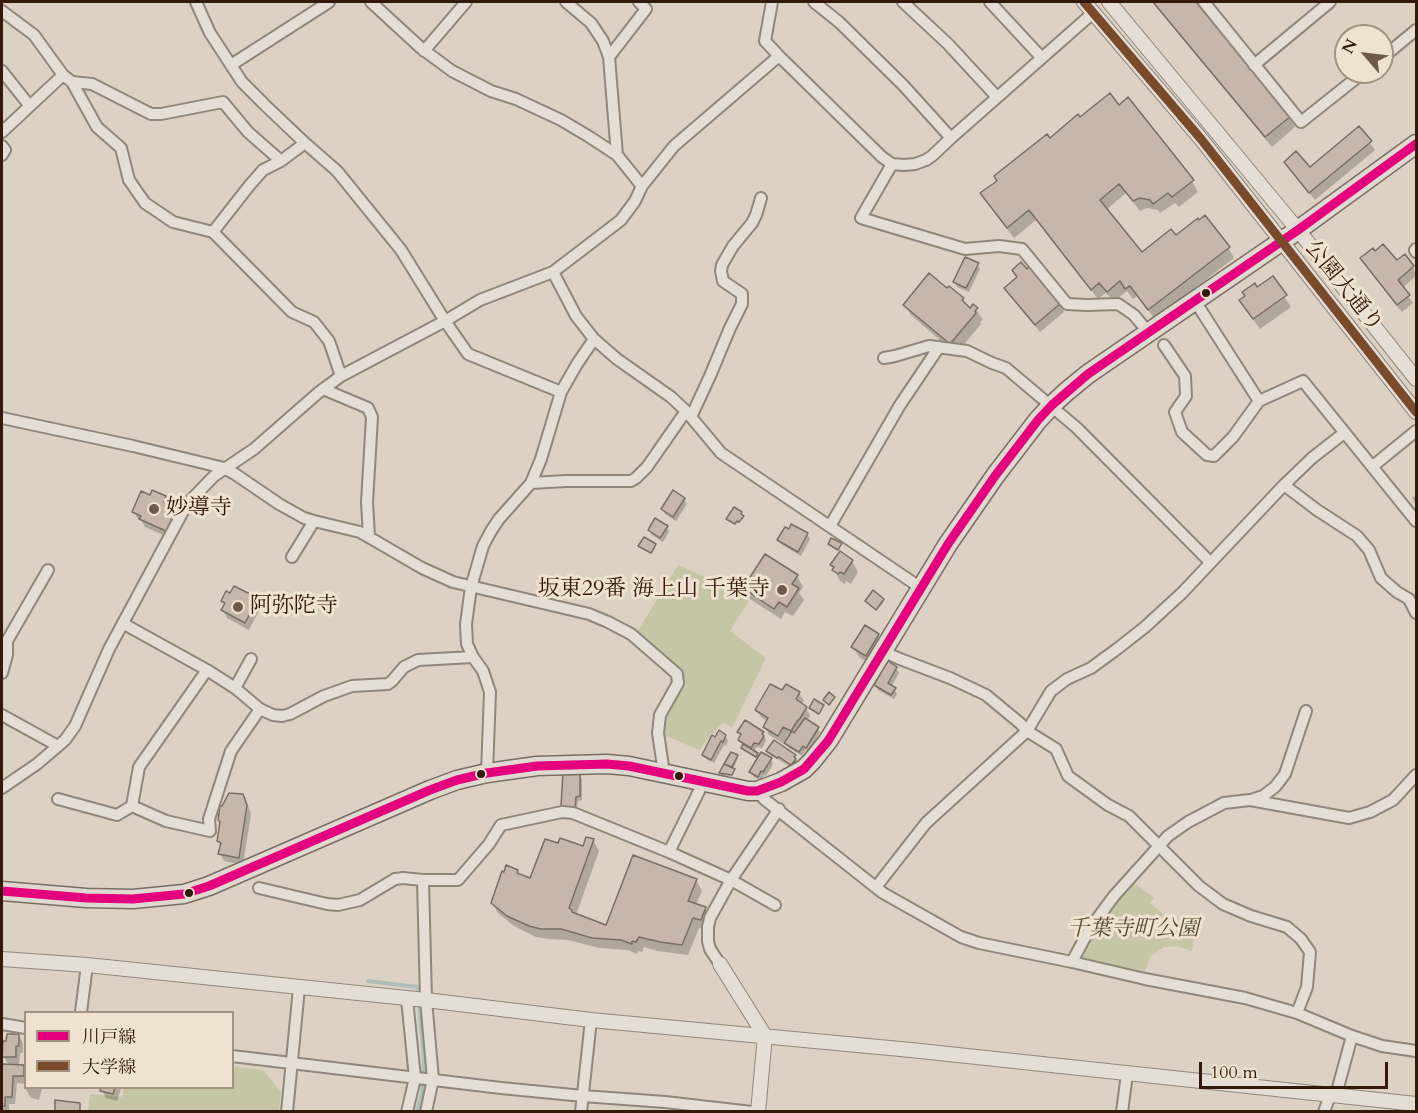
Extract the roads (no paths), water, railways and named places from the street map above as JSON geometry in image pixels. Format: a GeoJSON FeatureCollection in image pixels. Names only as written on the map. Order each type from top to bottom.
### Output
{"type":"FeatureCollection","features":[{"type":"Feature","properties":{"kind":"main road"},"geometry":{"type":"LineString","coordinates":[[2,891],[86,898],[133,899],[190,893],[457,780],[537,766],[607,764],[757,791],[781,782],[804,769],[828,741],[948,544],[995,476],[1052,405],[1088,374],[1298,230],[1416,144]]}},
{"type":"Feature","properties":{"kind":"street"},"geometry":{"type":"LineString","coordinates":[[196,2],[210,33],[242,82],[337,171],[401,250],[468,354],[561,392]]}},
{"type":"Feature","properties":{"kind":"street"},"geometry":{"type":"LineString","coordinates":[[231,65],[328,2]]}},
{"type":"Feature","properties":{"kind":"street"},"geometry":{"type":"LineString","coordinates":[[371,2],[424,51],[452,71],[491,91],[516,99],[561,120],[617,155],[642,186]]}},
{"type":"Feature","properties":{"kind":"street"},"geometry":{"type":"LineString","coordinates":[[424,51],[466,2]]}},
{"type":"Feature","properties":{"kind":"street"},"geometry":{"type":"LineString","coordinates":[[566,2],[591,23],[603,41],[609,57],[617,155]]}},
{"type":"Feature","properties":{"kind":"street"},"geometry":{"type":"LineString","coordinates":[[609,57],[646,9],[639,2]]}},
{"type":"Feature","properties":{"kind":"street"},"geometry":{"type":"LineString","coordinates":[[772,2],[765,41],[882,157],[892,164],[915,164],[926,160],[1041,57],[1089,7]]}},
{"type":"Feature","properties":{"kind":"street"},"geometry":{"type":"LineString","coordinates":[[814,2],[839,22],[903,85],[951,138]]}},
{"type":"Feature","properties":{"kind":"street"},"geometry":{"type":"LineString","coordinates":[[903,2],[948,44],[997,97]]}},
{"type":"Feature","properties":{"kind":"street"},"geometry":{"type":"LineString","coordinates":[[990,2],[1041,57]]}},
{"type":"Feature","properties":{"kind":"street","name":"公園大通り"},"geometry":{"type":"LineString","coordinates":[[1109,2],[1298,230],[1416,379]]}},
{"type":"Feature","properties":{"kind":"street"},"geometry":{"type":"LineString","coordinates":[[1254,65],[1330,2]]}},
{"type":"Feature","properties":{"kind":"street"},"geometry":{"type":"LineString","coordinates":[[1209,4],[1254,65],[1301,122],[1349,84]]}},
{"type":"Feature","properties":{"kind":"street","name":"公園大通り"},"geometry":{"type":"LineString","coordinates":[[1089,7],[1201,140],[1416,412]]}},
{"type":"Feature","properties":{"kind":"street"},"geometry":{"type":"LineString","coordinates":[[2,10],[34,35],[67,79],[98,127],[121,148],[129,180],[145,203],[173,222],[213,232],[292,312],[314,322],[328,341],[341,376]]}},
{"type":"Feature","properties":{"kind":"street"},"geometry":{"type":"LineString","coordinates":[[1394,48],[1416,30]]}},
{"type":"Feature","properties":{"kind":"street"},"geometry":{"type":"LineString","coordinates":[[2,788],[37,764],[65,740],[75,726],[109,649],[187,504],[214,476],[254,449],[341,376],[480,300],[553,272],[621,220],[635,201],[642,186],[674,146],[779,56]]}},
{"type":"Feature","properties":{"kind":"street"},"geometry":{"type":"LineString","coordinates":[[2,71],[29,105]]}},
{"type":"Feature","properties":{"kind":"street"},"geometry":{"type":"LineString","coordinates":[[2,132],[29,105],[67,79],[92,84],[151,114],[223,102],[248,132],[281,161]]}},
{"type":"Feature","properties":{"kind":"street"},"geometry":{"type":"LineString","coordinates":[[213,232],[263,170],[281,161],[305,143]]}},
{"type":"Feature","properties":{"kind":"street"},"geometry":{"type":"LineString","coordinates":[[2,146],[5,150],[2,155]]}},
{"type":"Feature","properties":{"kind":"street"},"geometry":{"type":"LineString","coordinates":[[892,164],[861,218],[965,249],[999,246],[1022,249],[1067,304],[1118,304],[1134,315],[1149,333]]}},
{"type":"Feature","properties":{"kind":"street"},"geometry":{"type":"LineString","coordinates":[[531,483],[631,481],[647,467],[688,414],[742,304],[741,294],[723,281],[722,265],[733,246],[752,223],[762,198]]}},
{"type":"Feature","properties":{"kind":"street"},"geometry":{"type":"LineString","coordinates":[[553,272],[576,316],[594,339],[617,359],[671,397],[721,453],[921,588]]}},
{"type":"Feature","properties":{"kind":"street"},"geometry":{"type":"LineString","coordinates":[[1195,301],[1259,401]]}},
{"type":"Feature","properties":{"kind":"street"},"geometry":{"type":"LineString","coordinates":[[487,773],[490,692],[483,671],[467,644],[466,624],[471,587],[483,546],[490,531],[531,483],[541,459],[561,392],[594,339]]}},
{"type":"Feature","properties":{"kind":"street"},"geometry":{"type":"LineString","coordinates":[[1164,345],[1185,376],[1186,396],[1175,412],[1182,432],[1207,455],[1214,456],[1227,443],[1259,401],[1303,381],[1416,521]]}},
{"type":"Feature","properties":{"kind":"street"},"geometry":{"type":"LineString","coordinates":[[884,358],[896,357],[929,346],[967,351],[1006,368],[1077,428],[1210,562]]}},
{"type":"Feature","properties":{"kind":"street"},"geometry":{"type":"LineString","coordinates":[[830,526],[900,405],[939,347]]}},
{"type":"Feature","properties":{"kind":"street"},"geometry":{"type":"LineString","coordinates":[[323,389],[368,408],[372,417],[367,502],[369,537]]}},
{"type":"Feature","properties":{"kind":"street"},"geometry":{"type":"LineString","coordinates":[[2,418],[224,468],[304,518],[350,529],[369,537],[422,568],[453,582],[589,614],[631,634],[677,674],[678,683],[660,715],[658,733],[664,773]]}},
{"type":"Feature","properties":{"kind":"street"},"geometry":{"type":"LineString","coordinates":[[1373,466],[1416,431]]}},
{"type":"Feature","properties":{"kind":"street"},"geometry":{"type":"LineString","coordinates":[[876,887],[926,822],[1027,731],[1051,691],[1091,668],[1145,627],[1182,593],[1284,485],[1312,458],[1344,433]]}},
{"type":"Feature","properties":{"kind":"street"},"geometry":{"type":"LineString","coordinates":[[1284,485],[1357,536],[1369,550],[1381,578],[1409,599],[1416,612]]}},
{"type":"Feature","properties":{"kind":"street"},"geometry":{"type":"LineString","coordinates":[[292,557],[314,521]]}},
{"type":"Feature","properties":{"kind":"street"},"geometry":{"type":"LineString","coordinates":[[2,672],[7,655],[7,641],[48,570]]}},
{"type":"Feature","properties":{"kind":"street"},"geometry":{"type":"LineString","coordinates":[[123,624],[207,670],[235,688],[260,709],[282,716],[324,696],[352,686],[388,684],[404,667],[418,660],[473,657]]}},
{"type":"Feature","properties":{"kind":"street"},"geometry":{"type":"LineString","coordinates":[[882,651],[986,695],[1027,731],[1056,749],[1068,777],[1129,816],[1198,886],[1223,904],[1251,916],[1287,927],[1310,952],[1307,987],[1297,1012]]}},
{"type":"Feature","properties":{"kind":"street"},"geometry":{"type":"LineString","coordinates":[[235,688],[251,659]]}},
{"type":"Feature","properties":{"kind":"street"},"geometry":{"type":"LineString","coordinates":[[58,799],[117,815],[132,806],[139,767],[207,670]]}},
{"type":"Feature","properties":{"kind":"street"},"geometry":{"type":"LineString","coordinates":[[132,806],[166,821],[210,831],[209,819],[231,751],[260,709]]}},
{"type":"Feature","properties":{"kind":"street"},"geometry":{"type":"LineString","coordinates":[[1072,962],[1089,930],[1114,896],[1168,836],[1188,822],[1224,804],[1263,796],[1275,787],[1285,774],[1306,711]]}},
{"type":"Feature","properties":{"kind":"street"},"geometry":{"type":"LineString","coordinates":[[2,715],[58,746]]}},
{"type":"Feature","properties":{"kind":"street"},"geometry":{"type":"LineString","coordinates":[[1250,800],[1349,818],[1370,812],[1393,800],[1416,775]]}},
{"type":"Feature","properties":{"kind":"street"},"geometry":{"type":"LineString","coordinates":[[669,852],[704,781]]}},
{"type":"Feature","properties":{"kind":"street"},"geometry":{"type":"LineString","coordinates":[[757,791],[883,893],[961,937],[979,943],[1145,979],[1245,998],[1297,1012],[1352,1036],[1382,1046],[1416,1051]]}},
{"type":"Feature","properties":{"kind":"street"},"geometry":{"type":"LineString","coordinates":[[758,1112],[765,1036],[710,949],[707,934],[710,918],[731,880],[779,809]]}},
{"type":"Feature","properties":{"kind":"street"},"geometry":{"type":"LineString","coordinates":[[259,888],[338,905],[360,900],[395,879],[458,880],[489,844],[501,825],[562,812],[573,813],[669,852],[731,880],[775,905]]}},
{"type":"Feature","properties":{"kind":"street"},"geometry":{"type":"LineString","coordinates":[[423,880],[417,999],[426,1112]]}},
{"type":"Feature","properties":{"kind":"street"},"geometry":{"type":"LineString","coordinates":[[2,959],[87,965],[417,999],[591,1020],[911,1050],[1416,1104]]}},
{"type":"Feature","properties":{"kind":"street"},"geometry":{"type":"LineString","coordinates":[[81,1011],[87,965]]}},
{"type":"Feature","properties":{"kind":"street"},"geometry":{"type":"LineString","coordinates":[[287,1112],[299,988]]}},
{"type":"Feature","properties":{"kind":"street"},"geometry":{"type":"LineString","coordinates":[[407,1112],[424,1079],[417,999]]}},
{"type":"Feature","properties":{"kind":"street"},"geometry":{"type":"LineString","coordinates":[[581,1112],[591,1020]]}},
{"type":"Feature","properties":{"kind":"street"},"geometry":{"type":"LineString","coordinates":[[2,1024],[24,1028]]}},
{"type":"Feature","properties":{"kind":"street"},"geometry":{"type":"LineString","coordinates":[[1324,1112],[1333,1095],[1352,1036]]}},
{"type":"Feature","properties":{"kind":"street"},"geometry":{"type":"LineString","coordinates":[[234,1056],[664,1107],[752,1112]]}},
{"type":"Feature","properties":{"kind":"street"},"geometry":{"type":"LineString","coordinates":[[1122,1112],[1126,1074]]}},
{"type":"Feature","properties":{"kind":"waterway"},"geometry":{"type":"LineString","coordinates":[[368,981],[418,987],[419,996]]}},
{"type":"Feature","properties":{"kind":"waterway"},"geometry":{"type":"LineString","coordinates":[[417,1112],[422,1093],[424,1059],[419,1003]]}},
{"type":"Feature","properties":{"kind":"place","name":"妙導寺"},"geometry":{"type":"Point","coordinates":[154,509]}},
{"type":"Feature","properties":{"kind":"place","name":"坂東29番 海上山 千葉寺"},"geometry":{"type":"Point","coordinates":[782,590]}},
{"type":"Feature","properties":{"kind":"place","name":"阿弥陀寺"},"geometry":{"type":"Point","coordinates":[238,607]}},
{"type":"Feature","properties":{"kind":"park label","name":"千葉寺町公園"},"geometry":{"type":"Point","coordinates":[1133,930]}}]}
